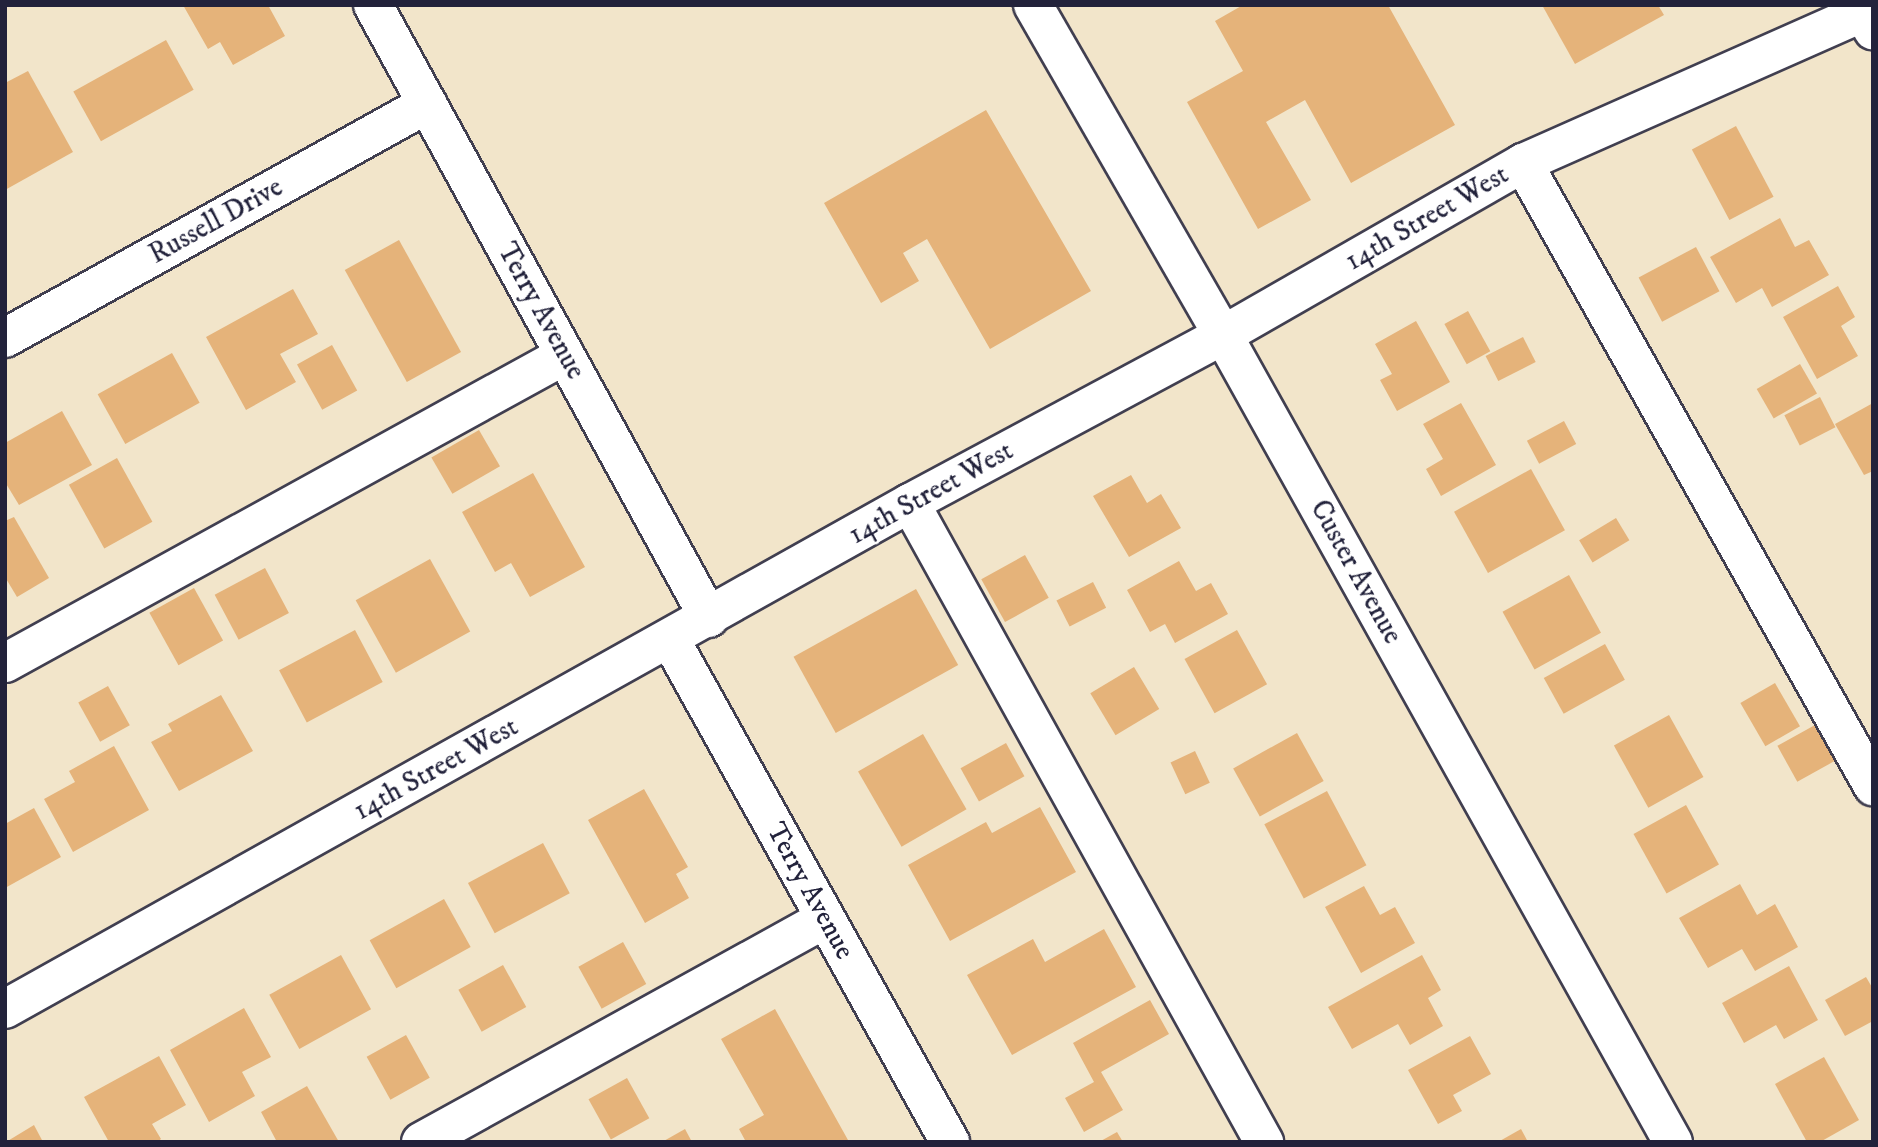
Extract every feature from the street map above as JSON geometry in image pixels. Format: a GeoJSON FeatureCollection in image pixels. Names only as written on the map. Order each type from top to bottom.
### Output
{"type":"FeatureCollection","features":[{"type":"Feature","properties":{"kind":"street","name":"Terry Avenue"},"geometry":{"type":"LineString","coordinates":[[373,5],[709,618]]}},
{"type":"Feature","properties":{"kind":"street","name":"Custer Avenue"},"geometry":{"type":"LineString","coordinates":[[1033,5],[1223,335],[1673,1142]]}},
{"type":"Feature","properties":{"kind":"street","name":"14th Street West"},"geometry":{"type":"LineString","coordinates":[[5,1009],[709,618],[910,503],[1223,335],[1523,163],[1867,14]]}},
{"type":"Feature","properties":{"kind":"street","name":"Russell Drive"},"geometry":{"type":"LineString","coordinates":[[5,338],[427,104]]}},
{"type":"Feature","properties":{"kind":"street"},"geometry":{"type":"LineString","coordinates":[[1523,163],[1873,786]]}},
{"type":"Feature","properties":{"kind":"street"},"geometry":{"type":"LineString","coordinates":[[5,663],[565,355]]}},
{"type":"Feature","properties":{"kind":"street"},"geometry":{"type":"LineString","coordinates":[[910,503],[1264,1142]]}},
{"type":"Feature","properties":{"kind":"street","name":"Terry Avenue"},"geometry":{"type":"LineString","coordinates":[[670,639],[950,1142]]}},
{"type":"Feature","properties":{"kind":"street"},"geometry":{"type":"LineString","coordinates":[[421,1142],[825,919]]}},
{"type":"Feature","properties":{"kind":"building"},"geometry":{"type":"Polygon","coordinates":[[[183,5],[268,5],[285,36],[233,65],[220,42],[208,49],[183,5]]]}},
{"type":"Feature","properties":{"kind":"building"},"geometry":{"type":"Polygon","coordinates":[[[1243,5],[1388,5],[1455,125],[1351,183],[1305,100],[1266,122],[1311,200],[1258,229],[1187,102],[1243,71],[1215,21],[1243,5]]]}},
{"type":"Feature","properties":{"kind":"building"},"geometry":{"type":"Polygon","coordinates":[[[1542,5],[1658,5],[1664,15],[1575,64],[1542,5]]]}},
{"type":"Feature","properties":{"kind":"building"},"geometry":{"type":"Polygon","coordinates":[[[166,40],[194,90],[101,141],[73,91],[166,40]]]}},
{"type":"Feature","properties":{"kind":"building"},"geometry":{"type":"Polygon","coordinates":[[[28,71],[73,152],[5,190],[5,83],[28,71]]]}},
{"type":"Feature","properties":{"kind":"building"},"geometry":{"type":"Polygon","coordinates":[[[986,110],[1091,291],[990,349],[927,239],[903,253],[919,281],[881,303],[824,203],[986,110]]]}},
{"type":"Feature","properties":{"kind":"building"},"geometry":{"type":"Polygon","coordinates":[[[1736,126],[1774,197],[1729,220],[1692,149],[1736,126]]]}},
{"type":"Feature","properties":{"kind":"building"},"geometry":{"type":"Polygon","coordinates":[[[1780,218],[1795,247],[1809,240],[1829,275],[1772,307],[1762,288],[1736,303],[1710,257],[1780,218]]]}},
{"type":"Feature","properties":{"kind":"building"},"geometry":{"type":"Polygon","coordinates":[[[399,240],[461,352],[407,382],[345,270],[399,240]]]}},
{"type":"Feature","properties":{"kind":"building"},"geometry":{"type":"Polygon","coordinates":[[[1696,247],[1719,291],[1662,322],[1639,278],[1696,247]]]}},
{"type":"Feature","properties":{"kind":"building"},"geometry":{"type":"Polygon","coordinates":[[[1838,286],[1855,317],[1841,326],[1858,356],[1817,379],[1783,317],[1838,286]]]}},
{"type":"Feature","properties":{"kind":"building"},"geometry":{"type":"Polygon","coordinates":[[[293,289],[318,334],[280,354],[296,382],[246,410],[206,337],[293,289]]]}},
{"type":"Feature","properties":{"kind":"building"},"geometry":{"type":"Polygon","coordinates":[[[1468,311],[1490,351],[1467,364],[1444,324],[1468,311]]]}},
{"type":"Feature","properties":{"kind":"building"},"geometry":{"type":"Polygon","coordinates":[[[1416,321],[1450,382],[1397,411],[1380,380],[1392,374],[1375,344],[1416,321]]]}},
{"type":"Feature","properties":{"kind":"building"},"geometry":{"type":"Polygon","coordinates":[[[1523,337],[1536,362],[1498,381],[1486,356],[1523,337]]]}},
{"type":"Feature","properties":{"kind":"building"},"geometry":{"type":"Polygon","coordinates":[[[332,345],[357,390],[322,410],[297,364],[332,345]]]}},
{"type":"Feature","properties":{"kind":"building"},"geometry":{"type":"Polygon","coordinates":[[[172,353],[200,403],[125,444],[98,394],[172,353]]]}},
{"type":"Feature","properties":{"kind":"building"},"geometry":{"type":"Polygon","coordinates":[[[1800,364],[1817,393],[1774,418],[1757,389],[1800,364]]]}},
{"type":"Feature","properties":{"kind":"building"},"geometry":{"type":"Polygon","coordinates":[[[1820,397],[1835,427],[1800,445],[1784,415],[1820,397]]]}},
{"type":"Feature","properties":{"kind":"building"},"geometry":{"type":"Polygon","coordinates":[[[1461,403],[1496,465],[1441,496],[1426,469],[1443,459],[1423,424],[1461,403]]]}},
{"type":"Feature","properties":{"kind":"building"},"geometry":{"type":"Polygon","coordinates":[[[1873,403],[1873,471],[1864,475],[1835,424],[1873,403]]]}},
{"type":"Feature","properties":{"kind":"building"},"geometry":{"type":"Polygon","coordinates":[[[62,411],[92,465],[19,505],[5,482],[5,443],[62,411]]]}},
{"type":"Feature","properties":{"kind":"building"},"geometry":{"type":"Polygon","coordinates":[[[1564,421],[1576,444],[1539,464],[1527,441],[1564,421]]]}},
{"type":"Feature","properties":{"kind":"building"},"geometry":{"type":"Polygon","coordinates":[[[479,430],[500,466],[452,494],[431,458],[479,430]]]}},
{"type":"Feature","properties":{"kind":"building"},"geometry":{"type":"Polygon","coordinates":[[[117,458],[152,522],[104,549],[69,485],[117,458]]]}},
{"type":"Feature","properties":{"kind":"building"},"geometry":{"type":"Polygon","coordinates":[[[1531,469],[1565,530],[1488,573],[1454,512],[1531,469]]]}},
{"type":"Feature","properties":{"kind":"building"},"geometry":{"type":"Polygon","coordinates":[[[533,473],[585,567],[530,597],[511,563],[495,572],[462,512],[533,473]]]}},
{"type":"Feature","properties":{"kind":"building"},"geometry":{"type":"Polygon","coordinates":[[[1131,475],[1147,503],[1161,494],[1181,528],[1129,557],[1093,496],[1131,475]]]}},
{"type":"Feature","properties":{"kind":"building"},"geometry":{"type":"Polygon","coordinates":[[[14,517],[49,578],[17,597],[5,577],[5,521],[14,517]]]}},
{"type":"Feature","properties":{"kind":"building"},"geometry":{"type":"Polygon","coordinates":[[[1616,518],[1629,540],[1593,562],[1579,540],[1616,518]]]}},
{"type":"Feature","properties":{"kind":"building"},"geometry":{"type":"Polygon","coordinates":[[[1025,555],[1049,598],[1005,622],[981,579],[1025,555]]]}},
{"type":"Feature","properties":{"kind":"building"},"geometry":{"type":"Polygon","coordinates":[[[430,559],[470,632],[396,673],[356,600],[430,559]]]}},
{"type":"Feature","properties":{"kind":"building"},"geometry":{"type":"Polygon","coordinates":[[[1179,561],[1196,591],[1211,583],[1228,614],[1175,643],[1165,624],[1150,632],[1127,590],[1179,561]]]}},
{"type":"Feature","properties":{"kind":"building"},"geometry":{"type":"Polygon","coordinates":[[[265,568],[289,613],[239,640],[215,595],[265,568]]]}},
{"type":"Feature","properties":{"kind":"building"},"geometry":{"type":"Polygon","coordinates":[[[1569,575],[1601,633],[1535,670],[1503,612],[1569,575]]]}},
{"type":"Feature","properties":{"kind":"building"},"geometry":{"type":"Polygon","coordinates":[[[1093,582],[1106,608],[1070,626],[1056,601],[1093,582]]]}},
{"type":"Feature","properties":{"kind":"building"},"geometry":{"type":"Polygon","coordinates":[[[194,588],[223,640],[178,665],[149,613],[194,588]]]}},
{"type":"Feature","properties":{"kind":"building"},"geometry":{"type":"Polygon","coordinates":[[[916,589],[958,665],[836,733],[794,657],[916,589]]]}},
{"type":"Feature","properties":{"kind":"building"},"geometry":{"type":"Polygon","coordinates":[[[355,630],[383,682],[307,722],[279,670],[355,630]]]}},
{"type":"Feature","properties":{"kind":"building"},"geometry":{"type":"Polygon","coordinates":[[[1237,630],[1267,684],[1215,713],[1185,659],[1237,630]]]}},
{"type":"Feature","properties":{"kind":"building"},"geometry":{"type":"Polygon","coordinates":[[[1605,644],[1625,680],[1564,714],[1544,678],[1605,644]]]}},
{"type":"Feature","properties":{"kind":"building"},"geometry":{"type":"Polygon","coordinates":[[[1134,667],[1159,709],[1116,735],[1090,693],[1134,667]]]}},
{"type":"Feature","properties":{"kind":"building"},"geometry":{"type":"Polygon","coordinates":[[[1775,683],[1800,726],[1765,746],[1740,703],[1775,683]]]}},
{"type":"Feature","properties":{"kind":"building"},"geometry":{"type":"Polygon","coordinates":[[[108,686],[130,725],[100,742],[78,702],[108,686]]]}},
{"type":"Feature","properties":{"kind":"building"},"geometry":{"type":"Polygon","coordinates":[[[221,695],[253,751],[179,791],[151,742],[172,731],[168,724],[221,695]]]}},
{"type":"Feature","properties":{"kind":"building"},"geometry":{"type":"Polygon","coordinates":[[[1669,715],[1703,777],[1648,808],[1614,746],[1669,715]]]}},
{"type":"Feature","properties":{"kind":"building"},"geometry":{"type":"Polygon","coordinates":[[[1815,725],[1835,761],[1797,782],[1777,746],[1815,725]]]}},
{"type":"Feature","properties":{"kind":"building"},"geometry":{"type":"Polygon","coordinates":[[[1297,733],[1324,781],[1260,816],[1233,768],[1297,733]]]}},
{"type":"Feature","properties":{"kind":"building"},"geometry":{"type":"Polygon","coordinates":[[[923,734],[967,809],[902,847],[858,772],[923,734]]]}},
{"type":"Feature","properties":{"kind":"building"},"geometry":{"type":"Polygon","coordinates":[[[1006,743],[1024,776],[979,801],[961,768],[1006,743]]]}},
{"type":"Feature","properties":{"kind":"building"},"geometry":{"type":"Polygon","coordinates":[[[114,746],[149,810],[73,852],[44,799],[75,782],[69,771],[114,746]]]}},
{"type":"Feature","properties":{"kind":"building"},"geometry":{"type":"Polygon","coordinates":[[[1195,751],[1210,783],[1185,794],[1171,762],[1195,751]]]}},
{"type":"Feature","properties":{"kind":"building"},"geometry":{"type":"Polygon","coordinates":[[[644,789],[688,867],[676,874],[689,898],[645,923],[588,820],[644,789]]]}},
{"type":"Feature","properties":{"kind":"building"},"geometry":{"type":"Polygon","coordinates":[[[1327,791],[1366,865],[1304,899],[1264,824],[1327,791]]]}},
{"type":"Feature","properties":{"kind":"building"},"geometry":{"type":"Polygon","coordinates":[[[1686,805],[1719,864],[1666,894],[1634,834],[1686,805]]]}},
{"type":"Feature","properties":{"kind":"building"},"geometry":{"type":"Polygon","coordinates":[[[1040,807],[1076,872],[950,941],[908,865],[986,822],[992,833],[1040,807]]]}},
{"type":"Feature","properties":{"kind":"building"},"geometry":{"type":"Polygon","coordinates":[[[34,808],[61,857],[5,888],[5,824],[34,808]]]}},
{"type":"Feature","properties":{"kind":"building"},"geometry":{"type":"Polygon","coordinates":[[[543,843],[570,893],[495,933],[468,883],[543,843]]]}},
{"type":"Feature","properties":{"kind":"building"},"geometry":{"type":"Polygon","coordinates":[[[1740,884],[1757,915],[1775,904],[1798,947],[1755,971],[1742,949],[1708,968],[1679,918],[1740,884]]]}},
{"type":"Feature","properties":{"kind":"building"},"geometry":{"type":"Polygon","coordinates":[[[1364,886],[1380,915],[1395,907],[1415,943],[1361,973],[1325,907],[1364,886]]]}},
{"type":"Feature","properties":{"kind":"building"},"geometry":{"type":"Polygon","coordinates":[[[444,899],[471,947],[396,988],[370,940],[444,899]]]}},
{"type":"Feature","properties":{"kind":"building"},"geometry":{"type":"Polygon","coordinates":[[[1104,929],[1136,987],[1012,1055],[967,975],[1033,939],[1045,962],[1104,929]]]}},
{"type":"Feature","properties":{"kind":"building"},"geometry":{"type":"Polygon","coordinates":[[[623,942],[646,984],[602,1009],[578,967],[623,942]]]}},
{"type":"Feature","properties":{"kind":"building"},"geometry":{"type":"Polygon","coordinates":[[[341,955],[371,1009],[299,1049],[269,995],[341,955]]]}},
{"type":"Feature","properties":{"kind":"building"},"geometry":{"type":"Polygon","coordinates":[[[1422,955],[1441,990],[1428,998],[1443,1026],[1410,1045],[1398,1024],[1352,1049],[1328,1007],[1422,955]]]}},
{"type":"Feature","properties":{"kind":"building"},"geometry":{"type":"Polygon","coordinates":[[[503,965],[526,1007],[482,1032],[458,990],[503,965]]]}},
{"type":"Feature","properties":{"kind":"building"},"geometry":{"type":"Polygon","coordinates":[[[1789,966],[1818,1020],[1784,1039],[1776,1025],[1744,1043],[1722,1003],[1789,966]]]}},
{"type":"Feature","properties":{"kind":"building"},"geometry":{"type":"Polygon","coordinates":[[[1866,977],[1873,989],[1873,1021],[1845,1036],[1825,1000],[1866,977]]]}},
{"type":"Feature","properties":{"kind":"building"},"geometry":{"type":"Polygon","coordinates":[[[1150,1000],[1169,1034],[1101,1072],[1123,1110],[1084,1132],[1065,1098],[1094,1082],[1073,1043],[1150,1000]]]}},
{"type":"Feature","properties":{"kind":"building"},"geometry":{"type":"Polygon","coordinates":[[[244,1008],[271,1057],[242,1072],[255,1096],[209,1122],[170,1050],[244,1008]]]}},
{"type":"Feature","properties":{"kind":"building"},"geometry":{"type":"Polygon","coordinates":[[[775,1009],[848,1140],[845,1142],[746,1142],[739,1129],[764,1115],[721,1039],[775,1009]]]}},
{"type":"Feature","properties":{"kind":"building"},"geometry":{"type":"Polygon","coordinates":[[[406,1035],[430,1078],[390,1100],[367,1057],[406,1035]]]}},
{"type":"Feature","properties":{"kind":"building"},"geometry":{"type":"Polygon","coordinates":[[[1470,1036],[1491,1074],[1453,1095],[1462,1111],[1438,1124],[1408,1070],[1470,1036]]]}},
{"type":"Feature","properties":{"kind":"building"},"geometry":{"type":"Polygon","coordinates":[[[159,1056],[186,1105],[152,1124],[161,1139],[157,1142],[109,1142],[84,1097],[159,1056]]]}},
{"type":"Feature","properties":{"kind":"building"},"geometry":{"type":"Polygon","coordinates":[[[1824,1057],[1859,1120],[1820,1142],[1807,1142],[1775,1084],[1824,1057]]]}},
{"type":"Feature","properties":{"kind":"building"},"geometry":{"type":"Polygon","coordinates":[[[627,1078],[649,1118],[611,1140],[589,1099],[627,1078]]]}},
{"type":"Feature","properties":{"kind":"building"},"geometry":{"type":"Polygon","coordinates":[[[307,1086],[339,1142],[277,1142],[261,1112],[307,1086]]]}},
{"type":"Feature","properties":{"kind":"building"},"geometry":{"type":"Polygon","coordinates":[[[34,1125],[43,1142],[6,1142],[34,1125]]]}},
{"type":"Feature","properties":{"kind":"building"},"geometry":{"type":"Polygon","coordinates":[[[685,1129],[692,1142],[662,1142],[685,1129]]]}},
{"type":"Feature","properties":{"kind":"building"},"geometry":{"type":"Polygon","coordinates":[[[1521,1129],[1528,1142],[1498,1142],[1521,1129]]]}},
{"type":"Feature","properties":{"kind":"building"},"geometry":{"type":"Polygon","coordinates":[[[1117,1132],[1123,1142],[1099,1142],[1117,1132]]]}}]}
